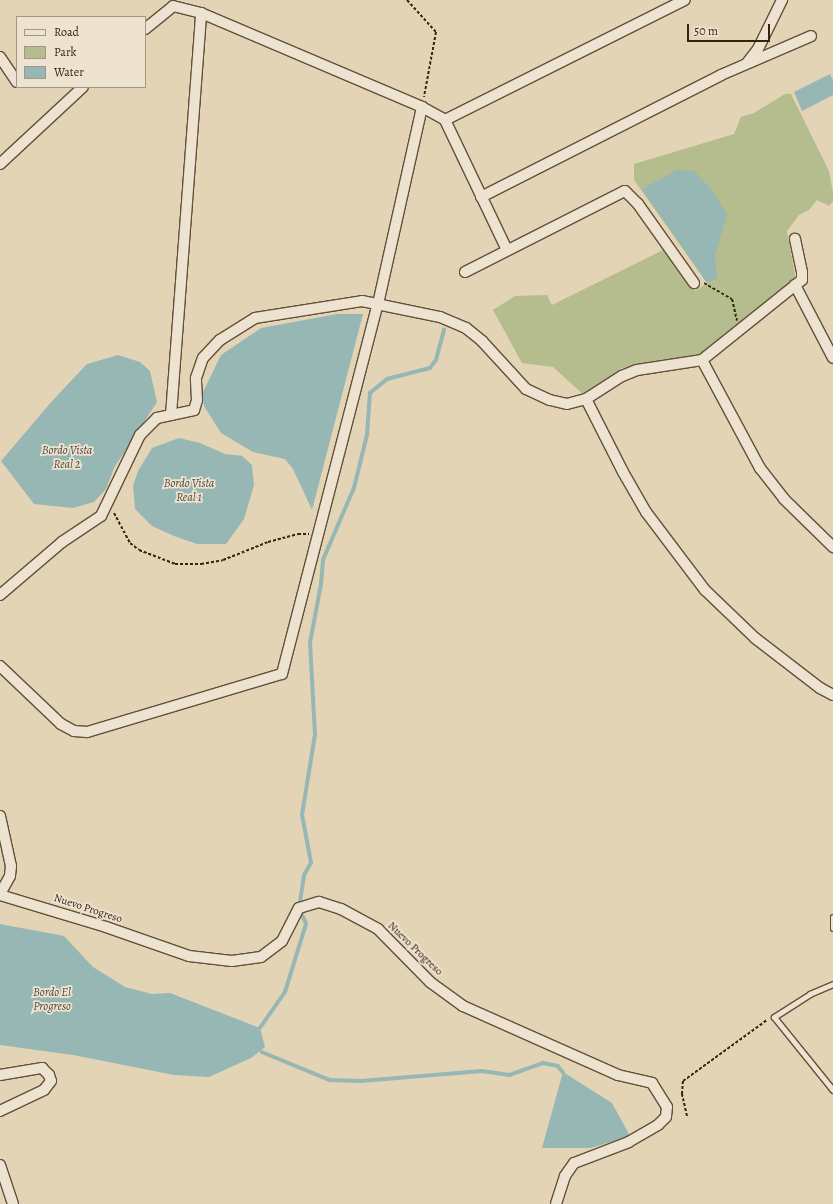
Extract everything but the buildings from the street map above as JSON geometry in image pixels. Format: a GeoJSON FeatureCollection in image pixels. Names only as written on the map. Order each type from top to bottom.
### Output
{"type":"FeatureCollection","features":[{"type":"Feature","properties":{"kind":"street"},"geometry":{"type":"LineString","coordinates":[[444,120],[686,0]]}},
{"type":"Feature","properties":{"kind":"street"},"geometry":{"type":"LineString","coordinates":[[747,63],[758,49],[782,0]]}},
{"type":"Feature","properties":{"kind":"street"},"geometry":{"type":"LineString","coordinates":[[146,28],[173,6],[202,13],[422,107],[444,120],[507,250]]}},
{"type":"Feature","properties":{"kind":"street"},"geometry":{"type":"LineString","coordinates":[[171,415],[202,13]]}},
{"type":"Feature","properties":{"kind":"street"},"geometry":{"type":"LineString","coordinates":[[481,197],[747,63],[762,59],[811,36]]}},
{"type":"Feature","properties":{"kind":"street"},"geometry":{"type":"LineString","coordinates":[[0,58],[16,81]]}},
{"type":"Feature","properties":{"kind":"street"},"geometry":{"type":"LineString","coordinates":[[0,164],[82,88]]}},
{"type":"Feature","properties":{"kind":"street"},"geometry":{"type":"LineString","coordinates":[[0,666],[61,724],[74,731],[87,732],[282,674],[378,304],[422,107]]}},
{"type":"Feature","properties":{"kind":"street"},"geometry":{"type":"LineString","coordinates":[[465,272],[625,191],[638,204],[694,283]]}},
{"type":"Feature","properties":{"kind":"street"},"geometry":{"type":"LineString","coordinates":[[0,595],[62,542],[94,524],[110,502],[140,435],[157,418],[194,410],[197,400],[196,378],[203,358],[220,340],[255,318],[362,301],[440,317],[466,328],[482,341],[526,388],[550,400],[568,404],[586,399],[622,376],[637,370],[702,360],[802,280],[802,272],[795,239]]}},
{"type":"Feature","properties":{"kind":"street"},"geometry":{"type":"LineString","coordinates":[[796,285],[833,358]]}},
{"type":"Feature","properties":{"kind":"street"},"geometry":{"type":"LineString","coordinates":[[702,360],[760,468],[784,499],[833,547]]}},
{"type":"Feature","properties":{"kind":"street"},"geometry":{"type":"LineString","coordinates":[[586,399],[619,465],[646,512],[705,590],[755,638],[820,688],[833,695]]}},
{"type":"Feature","properties":{"kind":"street"},"geometry":{"type":"LineString","coordinates":[[0,816],[11,866],[10,876],[0,894]]}},
{"type":"Feature","properties":{"kind":"street","name":"Nuevo Progreso"},"geometry":{"type":"LineString","coordinates":[[0,894],[189,956],[232,961],[262,957],[282,941],[299,908],[319,902],[341,909],[378,929],[430,982],[463,1006],[618,1075],[652,1083],[667,1106],[666,1117],[658,1125],[629,1142],[574,1163],[565,1176],[556,1204]]}},
{"type":"Feature","properties":{"kind":"street"},"geometry":{"type":"LineString","coordinates":[[0,1075],[42,1068],[49,1075],[50,1081],[44,1090],[0,1111]]}},
{"type":"Feature","properties":{"kind":"street"},"geometry":{"type":"LineString","coordinates":[[0,1165],[13,1204]]}},
{"type":"Feature","properties":{"kind":"lane"},"geometry":{"type":"LineString","coordinates":[[833,917],[833,928]]}},
{"type":"Feature","properties":{"kind":"lane"},"geometry":{"type":"LineString","coordinates":[[833,984],[810,994],[774,1017],[833,1090]]}},
{"type":"Feature","properties":{"kind":"path"},"geometry":{"type":"LineString","coordinates":[[407,0],[436,32],[422,107]]}},
{"type":"Feature","properties":{"kind":"path"},"geometry":{"type":"LineString","coordinates":[[694,283],[711,286],[732,299],[735,318],[743,326]]}},
{"type":"Feature","properties":{"kind":"path"},"geometry":{"type":"LineString","coordinates":[[110,502],[118,525],[130,543],[139,550],[175,564],[201,564],[223,560],[268,542],[308,534]]}},
{"type":"Feature","properties":{"kind":"path"},"geometry":{"type":"LineString","coordinates":[[687,1116],[682,1094],[683,1081],[758,1026],[774,1017]]}},
{"type":"Feature","properties":{"kind":"green space"},"geometry":{"type":"Polygon","coordinates":[[[785,94],[791,94],[829,171],[833,193],[833,201],[829,206],[817,200],[809,210],[799,215],[787,231],[796,280],[705,362],[622,368],[585,396],[553,367],[522,363],[493,310],[515,296],[547,295],[552,305],[665,249],[695,291],[707,283],[634,180],[634,164],[734,134],[741,117],[754,113],[785,94]]]}},
{"type":"Feature","properties":{"kind":"water"},"geometry":{"type":"Polygon","coordinates":[[[830,74],[833,80],[833,95],[802,111],[794,92],[830,74]]]}},
{"type":"Feature","properties":{"kind":"water"},"geometry":{"type":"Polygon","coordinates":[[[677,170],[694,171],[713,191],[727,215],[715,256],[717,278],[707,283],[642,189],[677,170]]]}},
{"type":"Feature","properties":{"kind":"water"},"geometry":{"type":"Polygon","coordinates":[[[337,314],[363,314],[312,510],[293,469],[285,459],[253,452],[221,433],[204,406],[202,394],[221,355],[261,328],[337,314]]]}},
{"type":"Feature","properties":{"kind":"water","name":"Bordo Vista Real 2"},"geometry":{"type":"Polygon","coordinates":[[[118,355],[140,362],[150,371],[157,402],[114,468],[106,489],[94,502],[73,508],[34,504],[1,461],[53,400],[87,364],[118,355]]]}},
{"type":"Feature","properties":{"kind":"water","name":"Bordo Vista Real 1"},"geometry":{"type":"Polygon","coordinates":[[[179,438],[200,443],[225,454],[242,456],[252,465],[254,485],[244,519],[226,544],[197,544],[174,536],[152,526],[135,509],[133,486],[138,471],[152,448],[179,438]]]}},
{"type":"Feature","properties":{"kind":"water","name":"Bordo El Progreso"},"geometry":{"type":"Polygon","coordinates":[[[0,924],[64,936],[93,967],[125,987],[152,994],[170,993],[260,1028],[265,1047],[251,1058],[209,1077],[174,1075],[73,1055],[0,1045],[0,924]]]}},
{"type":"Feature","properties":{"kind":"water"},"geometry":{"type":"Polygon","coordinates":[[[563,1072],[612,1103],[630,1136],[591,1148],[542,1148],[563,1072]]]}},
{"type":"Feature","properties":{"kind":"waterway"},"geometry":{"type":"LineString","coordinates":[[260,1028],[285,992],[306,924],[299,908],[304,875],[311,863],[302,815],[315,735],[310,643],[321,584],[323,560],[354,488],[367,435],[370,393],[387,379],[430,368],[436,360],[444,330]]}},
{"type":"Feature","properties":{"kind":"waterway"},"geometry":{"type":"LineString","coordinates":[[262,1052],[330,1080],[361,1081],[482,1071],[510,1075],[543,1063],[558,1066],[563,1072]]}}]}
